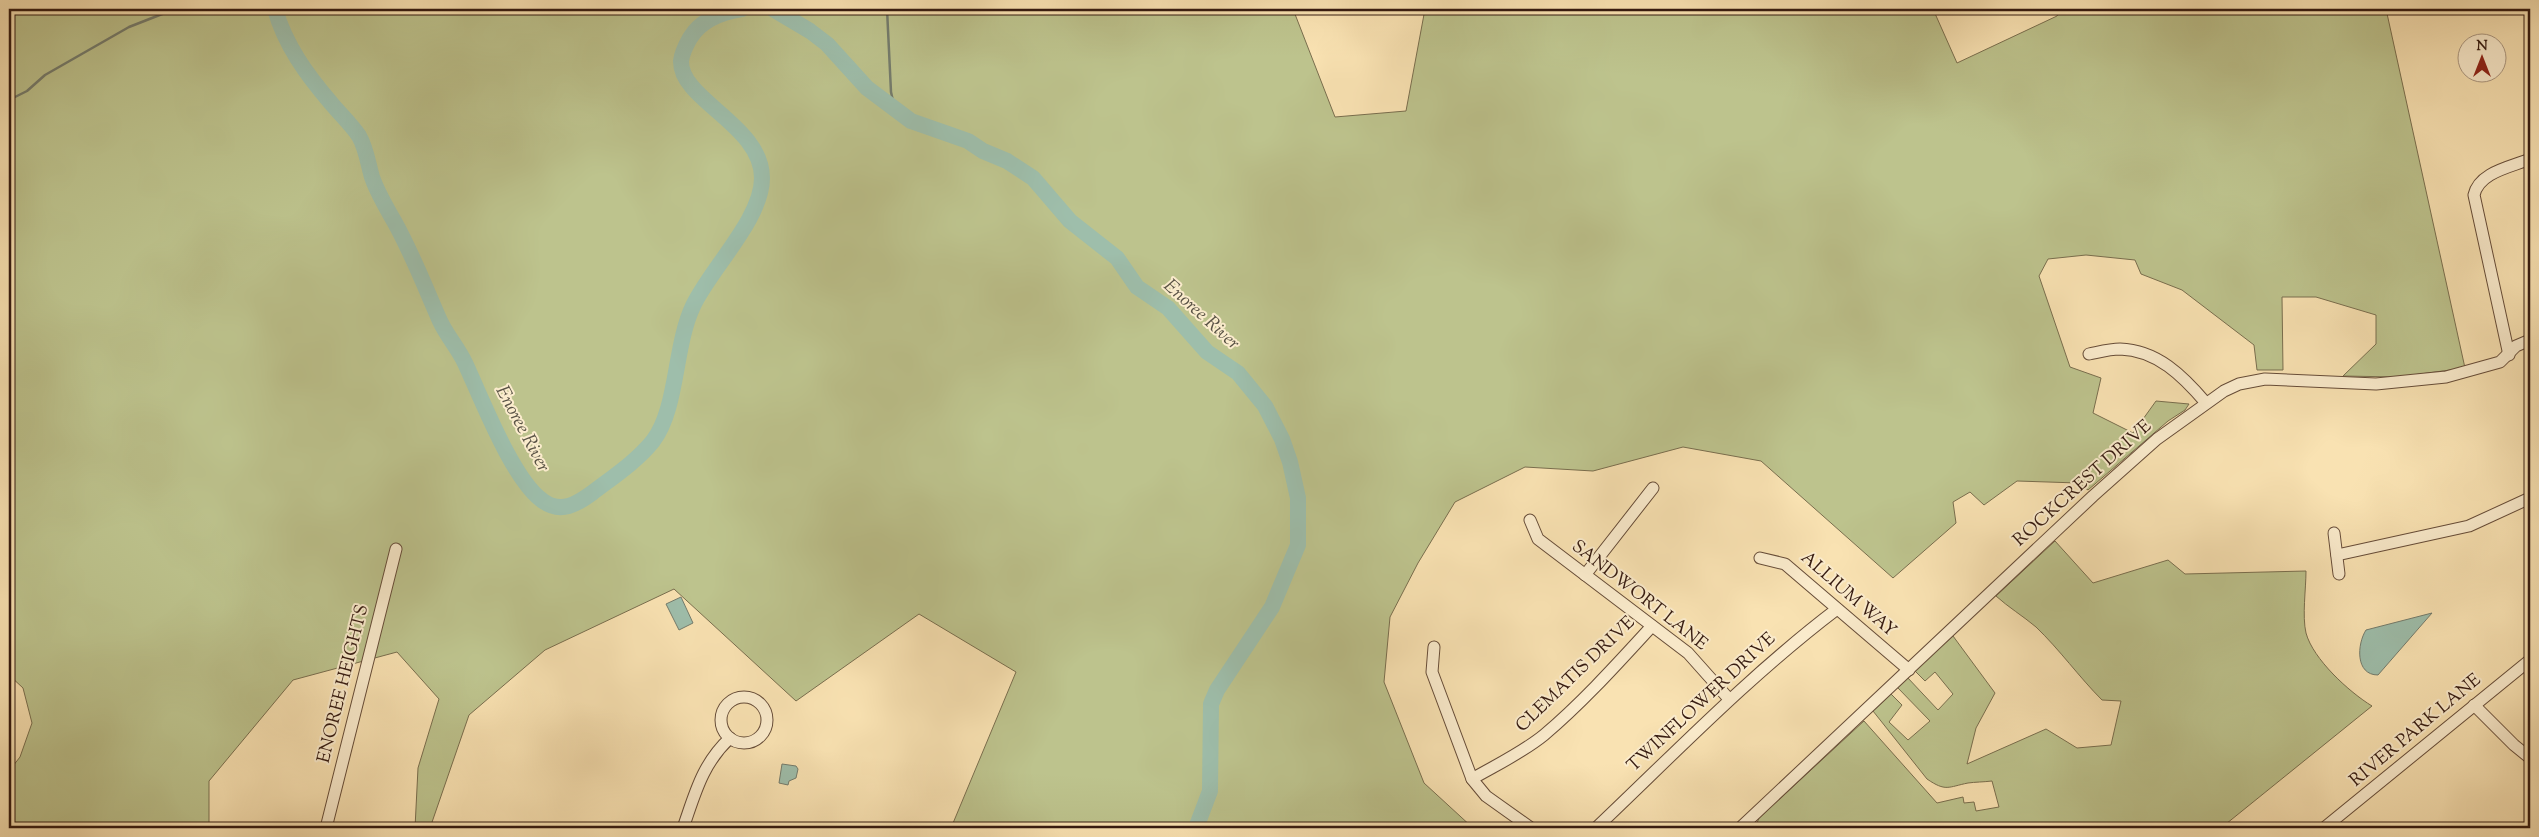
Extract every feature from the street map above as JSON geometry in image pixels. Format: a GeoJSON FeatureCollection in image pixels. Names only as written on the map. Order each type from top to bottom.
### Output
{"type":"FeatureCollection","features":[{"type":"Feature","properties":{"kind":"street"},"geometry":{"type":"LineString","coordinates":[[2509,355],[2474,196],[2478,185],[2485,178],[2530,159]]}},
{"type":"Feature","properties":{"kind":"street","name":"ROCKCREST DRIVE"},"geometry":{"type":"LineString","coordinates":[[1740,828],[2093,496],[2157,439],[2206,403],[2233,386],[2252,380],[2283,378],[2376,384],[2415,381],[2478,369],[2500,362],[2516,346],[2530,340]]}},
{"type":"Feature","properties":{"kind":"street"},"geometry":{"type":"LineString","coordinates":[[2089,354],[2125,350],[2160,360],[2188,382],[2206,403]]}},
{"type":"Feature","properties":{"kind":"street"},"geometry":{"type":"LineString","coordinates":[[1585,575],[1654,488]]}},
{"type":"Feature","properties":{"kind":"street"},"geometry":{"type":"LineString","coordinates":[[2337,555],[2469,526],[2530,498]]}},
{"type":"Feature","properties":{"kind":"street","name":"SANDWORT LANE"},"geometry":{"type":"LineString","coordinates":[[1530,520],[1538,539],[1688,653],[1729,700]]}},
{"type":"Feature","properties":{"kind":"street"},"geometry":{"type":"LineString","coordinates":[[2334,533],[2339,574]]}},
{"type":"Feature","properties":{"kind":"street","name":"ENOREE HEIGHTS"},"geometry":{"type":"LineString","coordinates":[[326,828],[396,549]]}},
{"type":"Feature","properties":{"kind":"street","name":"ALLIUM WAY"},"geometry":{"type":"LineString","coordinates":[[1760,558],[1785,564],[1909,670]]}},
{"type":"Feature","properties":{"kind":"street","name":"TWINFLOWER DRIVE"},"geometry":{"type":"LineString","coordinates":[[1596,828],[1729,700],[1792,643],[1837,609]]}},
{"type":"Feature","properties":{"kind":"street","name":"CLEMATIS DRIVE"},"geometry":{"type":"LineString","coordinates":[[1472,779],[1517,754],[1544,735],[1599,683],[1652,626]]}},
{"type":"Feature","properties":{"kind":"street"},"geometry":{"type":"LineString","coordinates":[[1434,647],[1432,672],[1472,779],[1486,796],[1531,828]]}},
{"type":"Feature","properties":{"kind":"street","name":"RIVER PARK LANE"},"geometry":{"type":"LineString","coordinates":[[2324,828],[2530,660]]}},
{"type":"Feature","properties":{"kind":"street"},"geometry":{"type":"LineString","coordinates":[[743,696],[758,701],[765,709],[768,719],[763,734],[750,742],[739,743],[730,738],[721,726],[721,715],[725,706],[733,699],[743,696]]}},
{"type":"Feature","properties":{"kind":"street"},"geometry":{"type":"LineString","coordinates":[[2474,705],[2514,745],[2530,758]]}},
{"type":"Feature","properties":{"kind":"street"},"geometry":{"type":"LineString","coordinates":[[683,828],[705,769],[714,753],[730,738]]}},
{"type":"Feature","properties":{"kind":"green space"},"geometry":{"type":"Polygon","coordinates":[[[9,9],[1293,9],[1335,117],[1406,111],[1425,9],[1933,9],[1957,63],[2057,16],[2061,9],[2386,9],[2465,368],[2398,377],[2343,376],[2376,344],[2376,315],[2316,297],[2282,297],[2283,370],[2257,370],[2254,345],[2182,290],[2141,274],[2135,260],[2086,255],[2048,259],[2039,276],[2070,367],[2101,378],[2093,413],[2133,433],[2156,401],[2189,404],[2185,410],[2168,421],[2088,490],[2078,483],[2017,481],[1984,505],[1970,492],[1953,502],[1956,523],[1893,578],[1761,461],[1683,447],[1593,471],[1525,467],[1455,502],[1418,563],[1390,617],[1384,682],[1424,783],[1473,828],[1388,826],[951,828],[1016,672],[919,614],[796,701],[674,589],[545,650],[469,715],[430,828],[415,828],[418,768],[439,699],[397,652],[293,680],[209,781],[209,828],[9,828],[9,771],[20,757],[32,723],[23,688],[9,675],[9,9]]]}},
{"type":"Feature","properties":{"kind":"green space"},"geometry":{"type":"Polygon","coordinates":[[[2055,541],[2093,583],[2168,560],[2185,574],[2306,571],[2304,619],[2310,643],[2333,674],[2372,706],[2221,828],[1755,828],[1759,818],[1864,721],[1937,803],[1963,797],[1964,803],[1974,802],[1976,811],[1999,807],[1992,781],[1943,787],[1927,779],[1873,711],[1891,694],[1902,705],[1889,722],[1908,740],[1930,721],[1897,687],[1907,677],[1938,710],[1953,694],[1935,672],[1925,681],[1914,670],[1953,636],[1995,693],[1976,728],[1967,764],[2046,729],[2077,748],[2111,745],[2121,701],[2102,700],[2036,627],[1996,596],[2055,541]]]}},
{"type":"Feature","properties":{"kind":"shaded area"},"geometry":{"type":"Polygon","coordinates":[[[681,597],[693,623],[679,630],[666,604],[681,597]]]}},
{"type":"Feature","properties":{"kind":"shaded area"},"geometry":{"type":"Polygon","coordinates":[[[2432,613],[2378,675],[2371,674],[2365,670],[2360,658],[2360,650],[2366,630],[2432,613]]]}},
{"type":"Feature","properties":{"kind":"shaded area"},"geometry":{"type":"Polygon","coordinates":[[[782,764],[796,766],[798,769],[796,778],[789,781],[788,785],[779,783],[782,764]]]}},
{"type":"Feature","properties":{"kind":"waterway"},"geometry":{"type":"LineString","coordinates":[[9,100],[27,91],[45,75],[129,27],[175,9]]}},
{"type":"Feature","properties":{"kind":"waterway","name":"Enoree River"},"geometry":{"type":"LineString","coordinates":[[275,9],[285,35],[305,70],[359,136],[376,188],[407,245],[440,321],[465,363],[509,458],[532,491],[543,501],[556,507],[569,506],[581,501],[632,462],[653,441],[667,412],[682,339],[693,306],[745,226],[760,194],[762,178],[758,159],[749,143],[736,128],[693,88],[684,75],[681,61],[687,43],[700,26],[727,12],[742,9]]}},
{"type":"Feature","properties":{"kind":"waterway","name":"Enoree River"},"geometry":{"type":"LineString","coordinates":[[773,9],[810,31],[827,44],[867,88],[911,121],[968,141],[983,151],[1007,161],[1033,178],[1070,221],[1117,258],[1137,287],[1168,308],[1207,352],[1238,373],[1265,406],[1282,439],[1290,462],[1298,498],[1298,545],[1272,607],[1217,690],[1211,704],[1210,791],[1196,828]]}},
{"type":"Feature","properties":{"kind":"waterway"},"geometry":{"type":"LineString","coordinates":[[887,9],[891,92],[895,110]]}}]}
